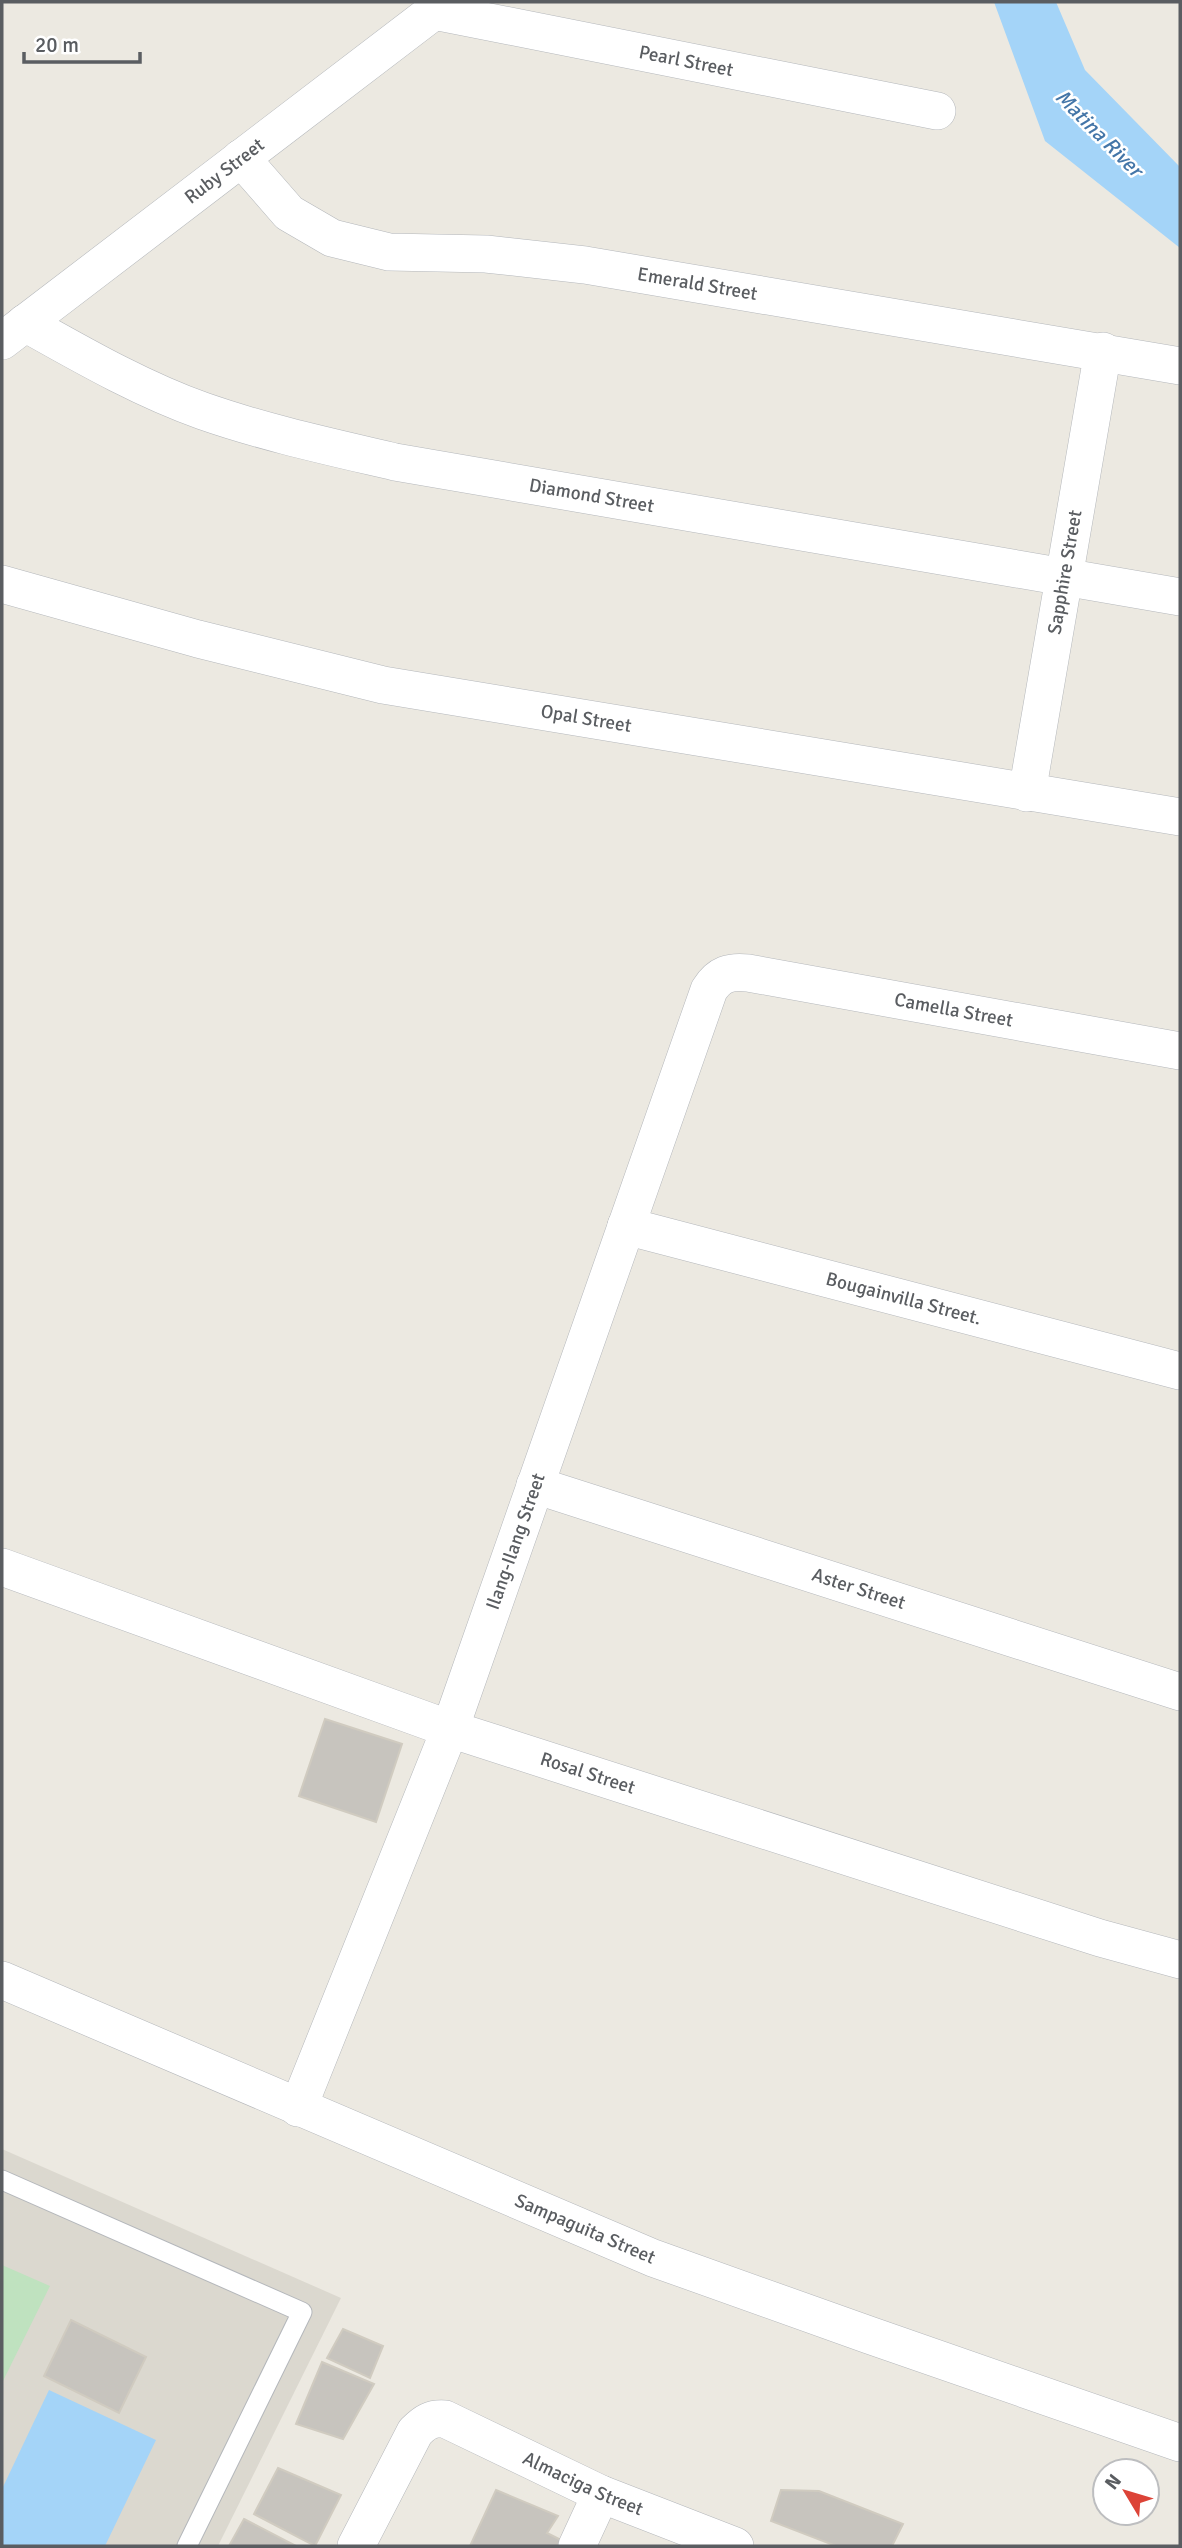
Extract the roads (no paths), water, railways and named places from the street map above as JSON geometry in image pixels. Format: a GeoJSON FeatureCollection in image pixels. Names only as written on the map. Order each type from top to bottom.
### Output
{"type":"FeatureCollection","features":[{"type":"Feature","properties":{"kind":"street","name":"Pearl Street"},"geometry":{"type":"LineString","coordinates":[[440,6],[937,111]]}},
{"type":"Feature","properties":{"kind":"street","name":"Ruby Street"},"geometry":{"type":"LineString","coordinates":[[13,332],[440,6]]}},
{"type":"Feature","properties":{"kind":"street","name":"Emerald Street"},"geometry":{"type":"LineString","coordinates":[[241,159],[289,213],[332,238],[389,252],[486,254],[586,265],[1180,366]]}},
{"type":"Feature","properties":{"kind":"street","name":"Diamond Street"},"geometry":{"type":"LineString","coordinates":[[13,332],[101,365],[201,410],[277,435],[395,462],[1180,597]]}},
{"type":"Feature","properties":{"kind":"street","name":"Sapphire Street"},"geometry":{"type":"LineString","coordinates":[[1027,793],[1103,351]]}},
{"type":"Feature","properties":{"kind":"street","name":"Opal Street"},"geometry":{"type":"LineString","coordinates":[[2,583],[210,642],[383,685],[1180,817]]}},
{"type":"Feature","properties":{"kind":"street","name":"Camella Street"},"geometry":{"type":"LineString","coordinates":[[725,974],[748,973],[1180,1051]]}},
{"type":"Feature","properties":{"kind":"street","name":"Ilang-Ilang Street"},"geometry":{"type":"LineString","coordinates":[[298,2108],[450,1729],[709,990],[715,980],[725,974]]}},
{"type":"Feature","properties":{"kind":"street","name":"Bougainvilla Street."},"geometry":{"type":"LineString","coordinates":[[626,1226],[1180,1371]]}},
{"type":"Feature","properties":{"kind":"street","name":"Aster Street"},"geometry":{"type":"LineString","coordinates":[[536,1485],[1180,1692]]}},
{"type":"Feature","properties":{"kind":"street","name":"Rosal Street"},"geometry":{"type":"LineString","coordinates":[[2,1567],[450,1729],[1100,1938],[1180,1960]]}},
{"type":"Feature","properties":{"kind":"street","name":"Sampaguita Street"},"geometry":{"type":"LineString","coordinates":[[2,1980],[653,2258],[1180,2443]]}},
{"type":"Feature","properties":{"kind":"street","name":"Almaciga Street"},"geometry":{"type":"LineString","coordinates":[[356,2546],[415,2432],[433,2418],[445,2419],[601,2494],[735,2546]]}},
{"type":"Feature","properties":{"kind":"street"},"geometry":{"type":"LineString","coordinates":[[577,2546],[601,2494]]}},
{"type":"Feature","properties":{"kind":"lane"},"geometry":{"type":"LineString","coordinates":[[2,2180],[302,2312],[187,2546]]}},
{"type":"Feature","properties":{"kind":"water","name":"Matina River"},"geometry":{"type":"Polygon","coordinates":[[[994,2],[1056,2],[1085,70],[1180,167],[1180,248],[1045,141],[994,2]]]}},
{"type":"Feature","properties":{"kind":"water"},"geometry":{"type":"Polygon","coordinates":[[[49,2390],[156,2440],[105,2546],[2,2546],[2,2489],[49,2390]]]}}]}
